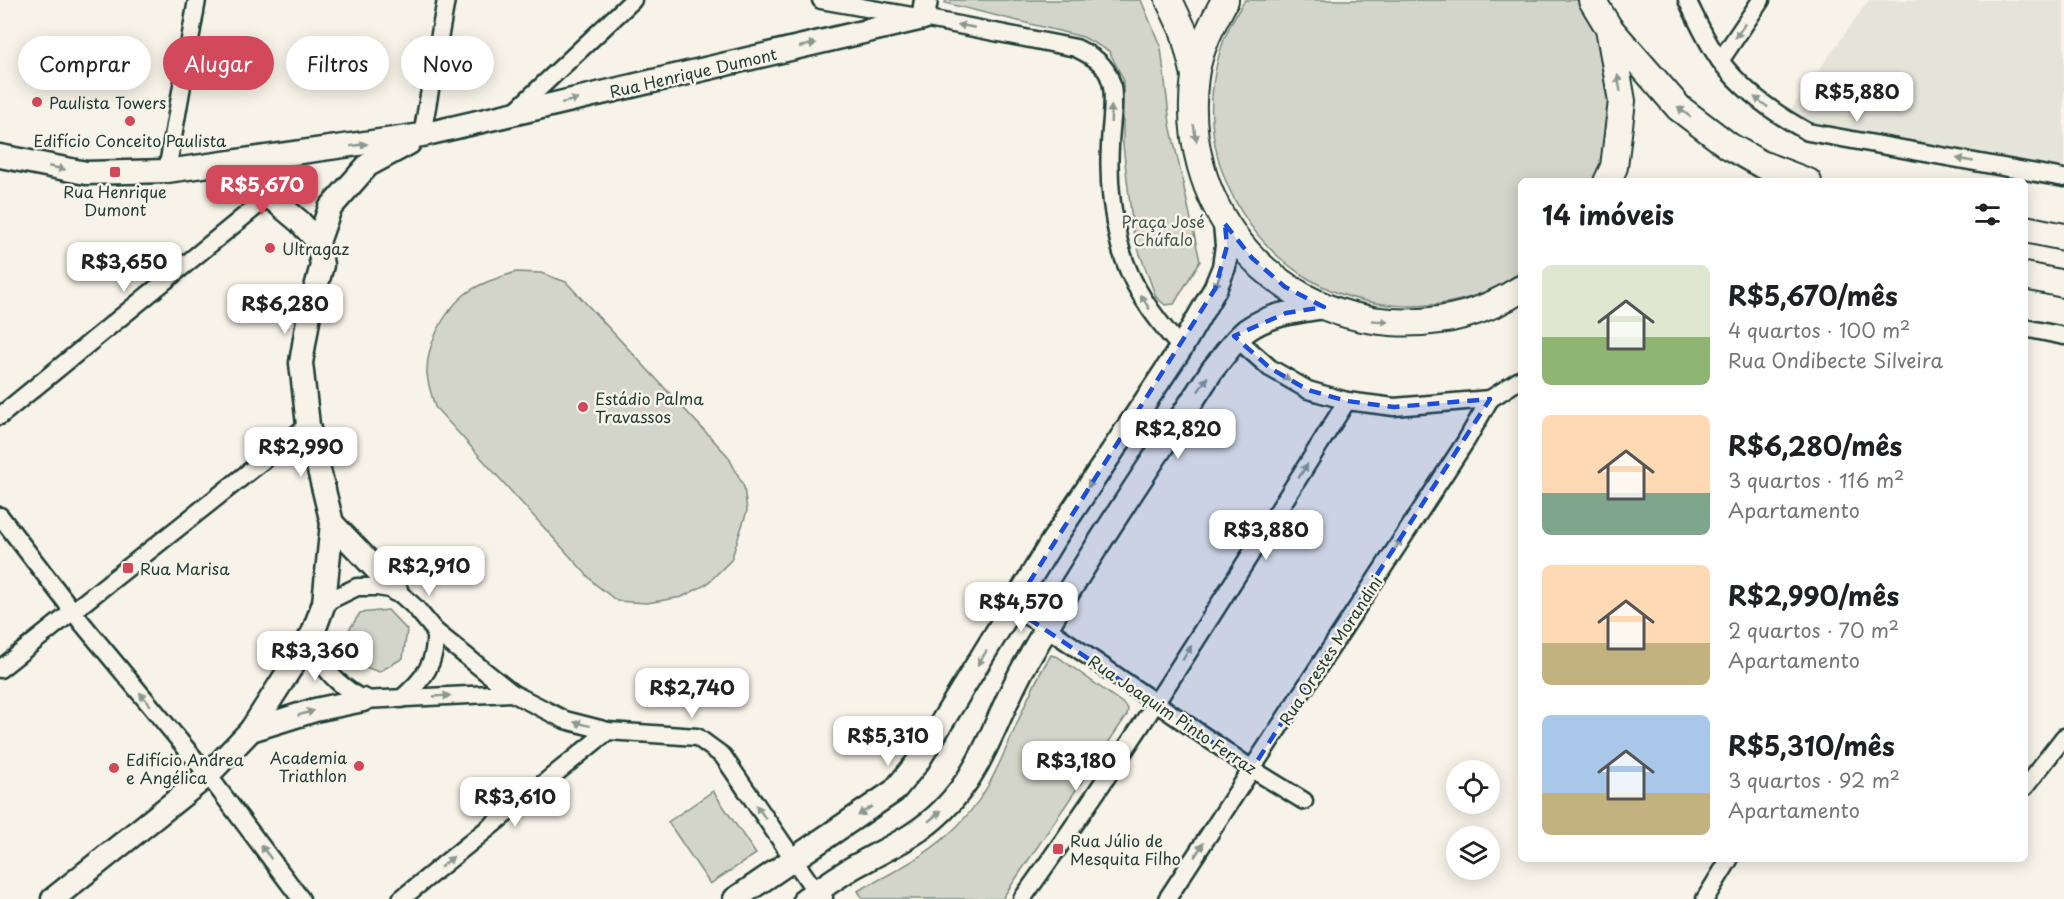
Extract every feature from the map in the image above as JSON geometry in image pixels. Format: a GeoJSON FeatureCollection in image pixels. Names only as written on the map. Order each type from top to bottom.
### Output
{"type":"FeatureCollection","features":[{"type":"Feature","properties":{"kind":"main road"},"geometry":{"type":"LineString","coordinates":[[1169,0],[1184,32],[1195,75]]}},
{"type":"Feature","properties":{"kind":"main road"},"geometry":{"type":"LineString","coordinates":[[1225,0],[1209,28],[1195,75],[1193,126],[1203,177],[1225,224],[1252,258],[1285,286],[1324,307],[1368,320],[1414,324],[1459,317],[1503,301],[1518,292]]}},
{"type":"Feature","properties":{"kind":"main road"},"geometry":{"type":"LineString","coordinates":[[1592,0],[1609,28],[1679,108],[1729,146],[1761,164],[1798,178]]}},
{"type":"Feature","properties":{"kind":"main road"},"geometry":{"type":"LineString","coordinates":[[1609,28],[1622,101],[1614,167],[1609,178]]}},
{"type":"Feature","properties":{"kind":"main road"},"geometry":{"type":"LineString","coordinates":[[2028,230],[2064,237]]}},
{"type":"Feature","properties":{"kind":"main road"},"geometry":{"type":"LineString","coordinates":[[2028,277],[2064,284]]}},
{"type":"Feature","properties":{"kind":"street"},"geometry":{"type":"LineString","coordinates":[[167,171],[197,0]]}},
{"type":"Feature","properties":{"kind":"street"},"geometry":{"type":"LineString","coordinates":[[52,899],[208,776],[251,730],[313,633],[324,603],[332,523],[308,425],[301,363],[309,314],[322,265],[318,242],[330,208],[368,165],[422,135],[446,0]]}},
{"type":"Feature","properties":{"kind":"street"},"geometry":{"type":"LineString","coordinates":[[510,115],[633,0]]}},
{"type":"Feature","properties":{"kind":"street"},"geometry":{"type":"LineString","coordinates":[[821,0],[925,9],[1076,48],[1099,60],[1111,82],[1109,148],[1112,197],[1119,243],[1131,281],[1155,319],[1180,348]]}},
{"type":"Feature","properties":{"kind":"street"},"geometry":{"type":"LineString","coordinates":[[1687,0],[1720,61],[1752,95],[1784,119],[1808,132],[2064,178]]}},
{"type":"Feature","properties":{"kind":"street"},"geometry":{"type":"LineString","coordinates":[[1720,61],[1761,0]]}},
{"type":"Feature","properties":{"kind":"street","name":"Rua Henrique Dumont"},"geometry":{"type":"LineString","coordinates":[[0,156],[86,173],[167,171],[422,135],[510,115],[925,9]]}},
{"type":"Feature","properties":{"kind":"street"},"geometry":{"type":"LineString","coordinates":[[239,162],[269,196],[300,222],[318,242]]}},
{"type":"Feature","properties":{"kind":"street"},"geometry":{"type":"LineString","coordinates":[[0,416],[269,196]]}},
{"type":"Feature","properties":{"kind":"street"},"geometry":{"type":"LineString","coordinates":[[735,899],[894,791],[917,763],[1052,542],[1180,348],[1215,289],[1224,267],[1227,246],[1225,224]]}},
{"type":"Feature","properties":{"kind":"street"},"geometry":{"type":"LineString","coordinates":[[332,523],[416,608],[435,631],[512,693],[565,720],[608,731],[698,737],[723,756],[794,860],[815,897],[861,863],[906,840],[948,804],[966,783],[984,753],[1013,686],[1085,564],[1213,369],[1238,339],[1248,329],[1286,313],[1324,307]]}},
{"type":"Feature","properties":{"kind":"street"},"geometry":{"type":"LineString","coordinates":[[2028,329],[2064,336]]}},
{"type":"Feature","properties":{"kind":"street"},"geometry":{"type":"LineString","coordinates":[[1238,339],[1270,368],[1308,390],[1347,401],[1394,407],[1490,399],[1518,381]]}},
{"type":"Feature","properties":{"kind":"street","name":"Rua Orestes Morandini"},"geometry":{"type":"LineString","coordinates":[[1167,899],[1466,441],[1490,399]]}},
{"type":"Feature","properties":{"kind":"street"},"geometry":{"type":"LineString","coordinates":[[1022,899],[1156,703],[1347,401]]}},
{"type":"Feature","properties":{"kind":"street"},"geometry":{"type":"LineString","coordinates":[[0,669],[308,425]]}},
{"type":"Feature","properties":{"kind":"street"},"geometry":{"type":"LineString","coordinates":[[0,516],[72,612],[208,776],[301,899]]}},
{"type":"Feature","properties":{"kind":"street"},"geometry":{"type":"LineString","coordinates":[[324,603],[357,587],[396,590]]}},
{"type":"Feature","properties":{"kind":"street","name":"Rua Joaquim Pinto Ferraz"},"geometry":{"type":"LineString","coordinates":[[1013,608],[1047,628],[1252,769],[1304,801]]}},
{"type":"Feature","properties":{"kind":"street"},"geometry":{"type":"LineString","coordinates":[[401,699],[420,682],[432,662],[436,646],[435,631]]}},
{"type":"Feature","properties":{"kind":"street"},"geometry":{"type":"LineString","coordinates":[[313,633],[319,656],[330,673],[344,688],[363,700]]}},
{"type":"Feature","properties":{"kind":"street"},"geometry":{"type":"LineString","coordinates":[[251,730],[315,710],[363,700],[512,693]]}},
{"type":"Feature","properties":{"kind":"street"},"geometry":{"type":"LineString","coordinates":[[401,899],[608,731]]}},
{"type":"Feature","properties":{"kind":"street"},"geometry":{"type":"LineString","coordinates":[[2028,783],[2064,737]]}},
{"type":"Feature","properties":{"kind":"street"},"geometry":{"type":"LineString","coordinates":[[1705,899],[1728,862]]}},
{"type":"Feature","properties":{"kind":"highlighted area"},"geometry":{"type":"Polygon","coordinates":[[[1225,224],[1252,258],[1285,287],[1324,307],[1286,313],[1234,336],[1270,368],[1308,390],[1347,401],[1394,407],[1490,399],[1252,769],[1013,608],[1215,289],[1227,246],[1225,224]]]}},
{"type":"Feature","properties":{"kind":"shaded area"},"geometry":{"type":"Polygon","coordinates":[[[1869,0],[2064,0],[2064,178],[1784,119],[1869,0]]]}},
{"type":"Feature","properties":{"kind":"green space","name":"Praça José Chúfalo"},"geometry":{"type":"Polygon","coordinates":[[[946,0],[1141,0],[1161,48],[1170,124],[1200,261],[1174,304],[1165,305],[1156,297],[1134,238],[1123,145],[1123,79],[1109,51],[1083,37],[945,3],[946,0]]]}},
{"type":"Feature","properties":{"kind":"green space"},"geometry":{"type":"Polygon","coordinates":[[[1245,0],[1579,0],[1595,31],[1606,68],[1609,88],[1607,142],[1596,178],[1518,178],[1518,274],[1472,297],[1424,305],[1400,306],[1353,298],[1330,290],[1289,266],[1271,250],[1241,212],[1221,168],[1212,121],[1213,86],[1224,39],[1245,0]]]}},
{"type":"Feature","properties":{"kind":"green space"},"geometry":{"type":"Polygon","coordinates":[[[516,272],[541,273],[566,282],[728,456],[744,487],[747,511],[731,560],[707,584],[682,597],[647,603],[617,601],[595,584],[435,407],[427,374],[427,363],[437,331],[449,311],[456,302],[476,287],[516,272]]]}},
{"type":"Feature","properties":{"kind":"green space"},"geometry":{"type":"Polygon","coordinates":[[[388,610],[407,630],[403,658],[379,672],[354,663],[345,636],[360,613],[388,610]]]}},
{"type":"Feature","properties":{"kind":"green space"},"geometry":{"type":"Polygon","coordinates":[[[1051,655],[1058,657],[1125,705],[1128,709],[1127,715],[1002,899],[863,899],[858,891],[918,858],[950,833],[977,803],[997,768],[1051,655]]]}},
{"type":"Feature","properties":{"kind":"green space"},"geometry":{"type":"Polygon","coordinates":[[[713,791],[756,854],[710,884],[668,822],[713,791]]]}},
{"type":"Feature","properties":{"kind":"place","name":"Paulista Towers"},"geometry":{"type":"Point","coordinates":[37,102]}},
{"type":"Feature","properties":{"kind":"place","name":"Edifício Conceito Paulista"},"geometry":{"type":"Point","coordinates":[130,121]}},
{"type":"Feature","properties":{"kind":"place","name":"Rua Henrique Dumont"},"geometry":{"type":"Point","coordinates":[115,172]}},
{"type":"Feature","properties":{"kind":"place","name":"Ultragaz"},"geometry":{"type":"Point","coordinates":[270,248]}},
{"type":"Feature","properties":{"kind":"place","name":"Estádio Palma Travassos"},"geometry":{"type":"Point","coordinates":[583,407]}},
{"type":"Feature","properties":{"kind":"place","name":"Rua Marisa"},"geometry":{"type":"Point","coordinates":[128,568]}},
{"type":"Feature","properties":{"kind":"place","name":"Academia Triathlon"},"geometry":{"type":"Point","coordinates":[359,766]}},
{"type":"Feature","properties":{"kind":"place","name":"Edifício Andrea e Angélica"},"geometry":{"type":"Point","coordinates":[114,768]}},
{"type":"Feature","properties":{"kind":"place","name":"Rua Júlio de Mesquita Filho"},"geometry":{"type":"Point","coordinates":[1058,849]}}]}
